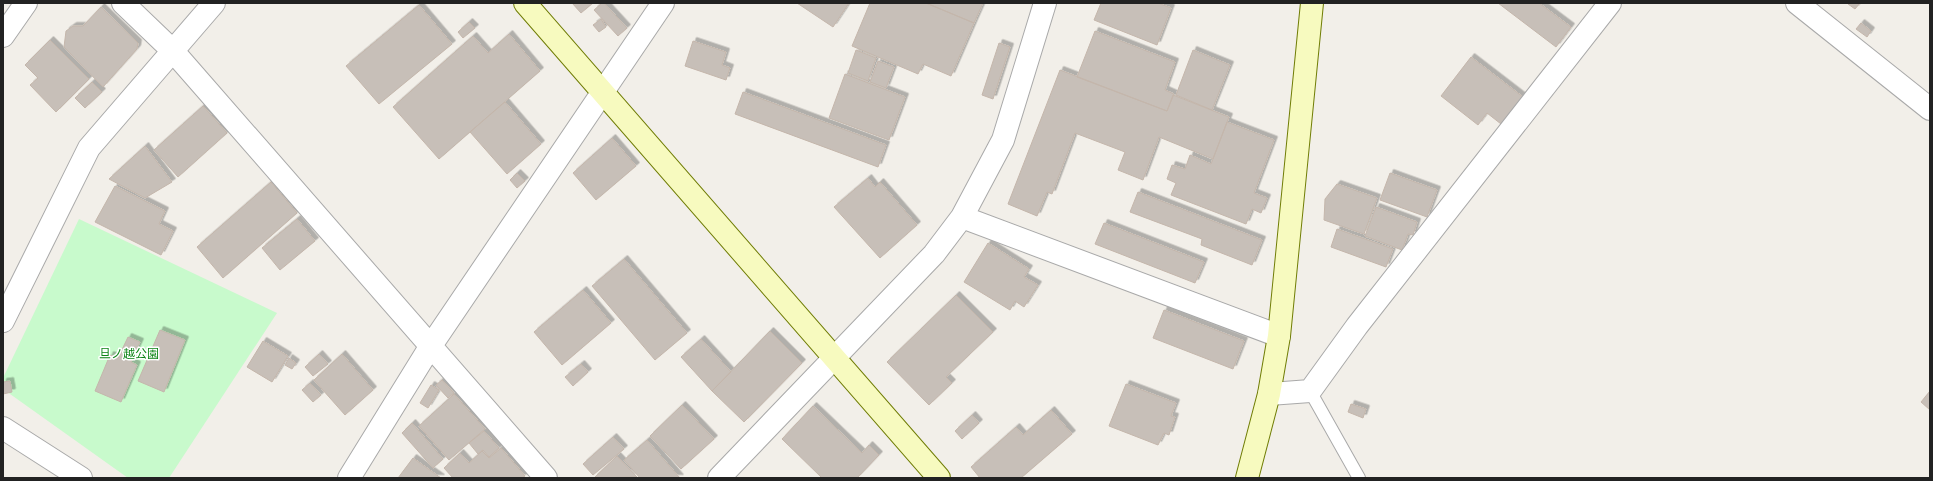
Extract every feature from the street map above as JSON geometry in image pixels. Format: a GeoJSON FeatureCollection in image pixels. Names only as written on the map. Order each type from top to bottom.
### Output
{"type":"FeatureCollection","features":[{"type":"Feature","properties":{"kind":"street"},"geometry":{"type":"LineString","coordinates":[[3,36],[26,3]]}},
{"type":"Feature","properties":{"kind":"street"},"geometry":{"type":"LineString","coordinates":[[123,3],[172,50],[546,478]]}},
{"type":"Feature","properties":{"kind":"street"},"geometry":{"type":"LineString","coordinates":[[3,321],[88,148],[214,3]]}},
{"type":"Feature","properties":{"kind":"street"},"geometry":{"type":"LineString","coordinates":[[525,3],[939,478]]}},
{"type":"Feature","properties":{"kind":"street"},"geometry":{"type":"LineString","coordinates":[[349,478],[430,346],[663,3]]}},
{"type":"Feature","properties":{"kind":"street"},"geometry":{"type":"LineString","coordinates":[[719,478],[934,254],[962,216],[1003,140],[1045,3]]}},
{"type":"Feature","properties":{"kind":"street"},"geometry":{"type":"LineString","coordinates":[[1246,478],[1269,394],[1279,336],[1312,3]]}},
{"type":"Feature","properties":{"kind":"street"},"geometry":{"type":"LineString","coordinates":[[1269,394],[1310,391],[1357,326],[1610,3]]}},
{"type":"Feature","properties":{"kind":"street"},"geometry":{"type":"LineString","coordinates":[[1797,3],[1930,109]]}},
{"type":"Feature","properties":{"kind":"street"},"geometry":{"type":"LineString","coordinates":[[962,216],[1279,336]]}},
{"type":"Feature","properties":{"kind":"street"},"geometry":{"type":"LineString","coordinates":[[3,428],[80,478]]}},
{"type":"Feature","properties":{"kind":"lane"},"geometry":{"type":"LineString","coordinates":[[1310,391],[1359,478]]}},
{"type":"Feature","properties":{"kind":"green space","name":"旦ノ越公園"},"geometry":{"type":"Polygon","coordinates":[[[79,219],[277,313],[169,478],[128,478],[3,389],[3,378],[79,219]]]}},
{"type":"Feature","properties":{"kind":"building"},"geometry":{"type":"Polygon","coordinates":[[[572,3],[593,3],[581,13],[572,3]]]}},
{"type":"Feature","properties":{"kind":"building"},"geometry":{"type":"Polygon","coordinates":[[[604,3],[627,28],[618,36],[594,10],[604,3]]]}},
{"type":"Feature","properties":{"kind":"building"},"geometry":{"type":"Polygon","coordinates":[[[797,3],[849,3],[833,27],[797,3]]]}},
{"type":"Feature","properties":{"kind":"building"},"geometry":{"type":"Polygon","coordinates":[[[870,3],[926,3],[974,23],[951,76],[923,64],[918,74],[852,46],[870,3]]]}},
{"type":"Feature","properties":{"kind":"building"},"geometry":{"type":"Polygon","coordinates":[[[926,3],[983,3],[974,23],[926,3]]]}},
{"type":"Feature","properties":{"kind":"building"},"geometry":{"type":"Polygon","coordinates":[[[1101,3],[1158,3],[1171,8],[1157,45],[1094,20],[1101,3]]]}},
{"type":"Feature","properties":{"kind":"building"},"geometry":{"type":"Polygon","coordinates":[[[1498,3],[1539,3],[1571,27],[1556,47],[1498,3]]]}},
{"type":"Feature","properties":{"kind":"building"},"geometry":{"type":"Polygon","coordinates":[[[1860,3],[1855,9],[1848,4],[1860,3]]]}},
{"type":"Feature","properties":{"kind":"building"},"geometry":{"type":"Polygon","coordinates":[[[419,5],[452,44],[379,104],[346,66],[419,5]]]}},
{"type":"Feature","properties":{"kind":"building"},"geometry":{"type":"Polygon","coordinates":[[[101,7],[138,43],[137,49],[103,87],[64,47],[66,31],[73,26],[83,26],[101,7]]]}},
{"type":"Feature","properties":{"kind":"building"},"geometry":{"type":"Polygon","coordinates":[[[601,19],[606,27],[599,32],[593,25],[601,19]]]}},
{"type":"Feature","properties":{"kind":"building"},"geometry":{"type":"Polygon","coordinates":[[[469,22],[475,28],[463,38],[458,32],[469,22]]]}},
{"type":"Feature","properties":{"kind":"building"},"geometry":{"type":"Polygon","coordinates":[[[1861,23],[1871,31],[1867,37],[1856,29],[1861,23]]]}},
{"type":"Feature","properties":{"kind":"building"},"geometry":{"type":"Polygon","coordinates":[[[1095,31],[1175,62],[1165,90],[1174,94],[1167,111],[1077,77],[1095,31]]]}},
{"type":"Feature","properties":{"kind":"building"},"geometry":{"type":"Polygon","coordinates":[[[509,34],[540,71],[439,159],[393,107],[473,36],[488,53],[509,34]]]}},
{"type":"Feature","properties":{"kind":"building"},"geometry":{"type":"Polygon","coordinates":[[[50,40],[89,79],[56,112],[30,85],[38,78],[25,65],[50,40]]]}},
{"type":"Feature","properties":{"kind":"building"},"geometry":{"type":"Polygon","coordinates":[[[693,41],[726,52],[722,65],[730,68],[726,80],[685,66],[693,41]]]}},
{"type":"Feature","properties":{"kind":"building"},"geometry":{"type":"Polygon","coordinates":[[[999,43],[1010,47],[993,99],[982,95],[999,43]]]}},
{"type":"Feature","properties":{"kind":"building"},"geometry":{"type":"Polygon","coordinates":[[[856,50],[876,58],[868,81],[848,73],[856,50]]]}},
{"type":"Feature","properties":{"kind":"building"},"geometry":{"type":"Polygon","coordinates":[[[1193,50],[1230,65],[1212,110],[1176,95],[1193,50]]]}},
{"type":"Feature","properties":{"kind":"building"},"geometry":{"type":"Polygon","coordinates":[[[1471,57],[1523,97],[1501,124],[1487,113],[1478,125],[1441,96],[1471,57]]]}},
{"type":"Feature","properties":{"kind":"building"},"geometry":{"type":"Polygon","coordinates":[[[878,61],[894,67],[886,88],[870,82],[878,61]]]}},
{"type":"Feature","properties":{"kind":"building"},"geometry":{"type":"Polygon","coordinates":[[[1060,70],[1167,111],[1173,95],[1229,117],[1213,159],[1159,137],[1143,180],[1118,170],[1125,152],[1075,133],[1052,194],[1047,192],[1037,216],[1008,204],[1060,70]]]}},
{"type":"Feature","properties":{"kind":"building"},"geometry":{"type":"Polygon","coordinates":[[[845,74],[905,97],[889,140],[829,118],[845,74]]]}},
{"type":"Feature","properties":{"kind":"building"},"geometry":{"type":"Polygon","coordinates":[[[92,82],[102,92],[85,108],[75,98],[92,82]]]}},
{"type":"Feature","properties":{"kind":"building"},"geometry":{"type":"Polygon","coordinates":[[[743,92],[886,145],[878,167],[735,114],[743,92]]]}},
{"type":"Feature","properties":{"kind":"building"},"geometry":{"type":"Polygon","coordinates":[[[505,102],[541,144],[507,174],[470,132],[505,102]]]}},
{"type":"Feature","properties":{"kind":"building"},"geometry":{"type":"Polygon","coordinates":[[[203,106],[227,133],[178,177],[154,150],[203,106]]]}},
{"type":"Feature","properties":{"kind":"building"},"geometry":{"type":"Polygon","coordinates":[[[1227,122],[1274,140],[1254,193],[1267,198],[1261,213],[1252,209],[1246,224],[1171,195],[1176,183],[1167,179],[1172,165],[1185,169],[1190,155],[1211,164],[1227,122]]]}},
{"type":"Feature","properties":{"kind":"building"},"geometry":{"type":"Polygon","coordinates":[[[612,138],[636,166],[596,200],[573,173],[612,138]]]}},
{"type":"Feature","properties":{"kind":"building"},"geometry":{"type":"Polygon","coordinates":[[[145,146],[172,182],[145,198],[109,179],[145,146]]]}},
{"type":"Feature","properties":{"kind":"building"},"geometry":{"type":"Polygon","coordinates":[[[517,173],[525,181],[517,188],[510,180],[517,173]]]}},
{"type":"Feature","properties":{"kind":"building"},"geometry":{"type":"Polygon","coordinates":[[[1390,173],[1437,190],[1427,217],[1380,200],[1390,173]]]}},
{"type":"Feature","properties":{"kind":"building"},"geometry":{"type":"Polygon","coordinates":[[[868,178],[875,187],[880,182],[917,225],[880,258],[834,207],[868,178]]]}},
{"type":"Feature","properties":{"kind":"building"},"geometry":{"type":"Polygon","coordinates":[[[271,182],[297,213],[223,278],[197,247],[271,182]]]}},
{"type":"Feature","properties":{"kind":"building"},"geometry":{"type":"Polygon","coordinates":[[[1337,184],[1377,198],[1364,234],[1324,220],[1325,199],[1337,184]]]}},
{"type":"Feature","properties":{"kind":"building"},"geometry":{"type":"Polygon","coordinates":[[[115,186],[165,211],[159,224],[173,231],[161,255],[95,222],[115,186]]]}},
{"type":"Feature","properties":{"kind":"building"},"geometry":{"type":"Polygon","coordinates":[[[1138,192],[1262,240],[1252,265],[1201,245],[1202,239],[1130,212],[1138,192]]]}},
{"type":"Feature","properties":{"kind":"building"},"geometry":{"type":"Polygon","coordinates":[[[1376,207],[1417,222],[1413,235],[1408,234],[1402,250],[1365,236],[1376,207]]]}},
{"type":"Feature","properties":{"kind":"building"},"geometry":{"type":"Polygon","coordinates":[[[297,219],[315,241],[280,270],[262,248],[297,219]]]}},
{"type":"Feature","properties":{"kind":"building"},"geometry":{"type":"Polygon","coordinates":[[[1104,223],[1204,262],[1195,283],[1095,244],[1104,223]]]}},
{"type":"Feature","properties":{"kind":"building"},"geometry":{"type":"Polygon","coordinates":[[[1337,229],[1393,249],[1386,267],[1331,247],[1337,229]]]}},
{"type":"Feature","properties":{"kind":"building"},"geometry":{"type":"Polygon","coordinates":[[[988,243],[1029,269],[1024,277],[1038,285],[1024,307],[1015,301],[1010,310],[964,282],[988,243]]]}},
{"type":"Feature","properties":{"kind":"building"},"geometry":{"type":"Polygon","coordinates":[[[624,259],[687,333],[655,360],[592,286],[624,259]]]}},
{"type":"Feature","properties":{"kind":"building"},"geometry":{"type":"Polygon","coordinates":[[[583,290],[611,323],[562,365],[534,332],[583,290]]]}},
{"type":"Feature","properties":{"kind":"building"},"geometry":{"type":"Polygon","coordinates":[[[956,295],[993,332],[946,377],[952,383],[929,405],[887,362],[956,295]]]}},
{"type":"Feature","properties":{"kind":"building"},"geometry":{"type":"Polygon","coordinates":[[[1164,310],[1244,341],[1233,369],[1153,338],[1164,310]]]}},
{"type":"Feature","properties":{"kind":"building"},"geometry":{"type":"Polygon","coordinates":[[[160,330],[185,340],[164,392],[138,381],[160,330]]]}},
{"type":"Feature","properties":{"kind":"building"},"geometry":{"type":"Polygon","coordinates":[[[770,331],[802,363],[744,422],[712,391],[770,331]]]}},
{"type":"Feature","properties":{"kind":"building"},"geometry":{"type":"Polygon","coordinates":[[[128,337],[140,342],[131,362],[137,365],[121,402],[95,391],[110,355],[118,358],[128,337]]]}},
{"type":"Feature","properties":{"kind":"building"},"geometry":{"type":"Polygon","coordinates":[[[701,339],[731,372],[712,391],[681,357],[701,339]]]}},
{"type":"Feature","properties":{"kind":"building"},"geometry":{"type":"Polygon","coordinates":[[[263,341],[288,356],[272,382],[247,367],[263,341]]]}},
{"type":"Feature","properties":{"kind":"building"},"geometry":{"type":"Polygon","coordinates":[[[319,354],[328,364],[313,376],[305,367],[319,354]]]}},
{"type":"Feature","properties":{"kind":"building"},"geometry":{"type":"Polygon","coordinates":[[[342,354],[373,390],[345,415],[314,380],[342,354]]]}},
{"type":"Feature","properties":{"kind":"building"},"geometry":{"type":"Polygon","coordinates":[[[289,358],[296,363],[292,369],[285,365],[289,358]]]}},
{"type":"Feature","properties":{"kind":"building"},"geometry":{"type":"Polygon","coordinates":[[[581,364],[588,372],[573,386],[565,377],[581,364]]]}},
{"type":"Feature","properties":{"kind":"building"},"geometry":{"type":"Polygon","coordinates":[[[442,380],[454,393],[448,398],[436,385],[442,380]]]}},
{"type":"Feature","properties":{"kind":"building"},"geometry":{"type":"Polygon","coordinates":[[[10,381],[12,392],[3,394],[3,382],[10,381]]]}},
{"type":"Feature","properties":{"kind":"building"},"geometry":{"type":"Polygon","coordinates":[[[310,383],[321,395],[313,402],[302,390],[310,383]]]}},
{"type":"Feature","properties":{"kind":"building"},"geometry":{"type":"Polygon","coordinates":[[[1126,384],[1176,403],[1171,416],[1175,417],[1169,435],[1164,433],[1158,445],[1109,426],[1126,384]]]}},
{"type":"Feature","properties":{"kind":"building"},"geometry":{"type":"Polygon","coordinates":[[[431,385],[439,390],[428,408],[420,403],[431,385]]]}},
{"type":"Feature","properties":{"kind":"building"},"geometry":{"type":"Polygon","coordinates":[[[1930,391],[1930,410],[1921,402],[1930,391]]]}},
{"type":"Feature","properties":{"kind":"building"},"geometry":{"type":"Polygon","coordinates":[[[454,394],[485,429],[449,460],[419,426],[454,394]]]}},
{"type":"Feature","properties":{"kind":"building"},"geometry":{"type":"Polygon","coordinates":[[[1351,404],[1366,409],[1363,418],[1348,412],[1351,404]]]}},
{"type":"Feature","properties":{"kind":"building"},"geometry":{"type":"Polygon","coordinates":[[[682,405],[714,439],[681,469],[650,436],[682,405]]]}},
{"type":"Feature","properties":{"kind":"building"},"geometry":{"type":"Polygon","coordinates":[[[813,406],[862,453],[869,445],[879,455],[857,478],[822,478],[782,439],[813,406]]]}},
{"type":"Feature","properties":{"kind":"building"},"geometry":{"type":"Polygon","coordinates":[[[1051,410],[1072,434],[1021,478],[980,478],[971,467],[1016,427],[1023,435],[1051,410]]]}},
{"type":"Feature","properties":{"kind":"building"},"geometry":{"type":"Polygon","coordinates":[[[972,415],[979,423],[962,439],[955,431],[972,415]]]}},
{"type":"Feature","properties":{"kind":"building"},"geometry":{"type":"Polygon","coordinates":[[[412,423],[443,459],[433,468],[402,433],[412,423]]]}},
{"type":"Feature","properties":{"kind":"building"},"geometry":{"type":"Polygon","coordinates":[[[484,431],[499,448],[489,457],[483,450],[478,454],[469,443],[484,431]]]}},
{"type":"Feature","properties":{"kind":"building"},"geometry":{"type":"Polygon","coordinates":[[[613,437],[624,449],[593,475],[583,464],[613,437]]]}},
{"type":"Feature","properties":{"kind":"building"},"geometry":{"type":"Polygon","coordinates":[[[647,440],[680,478],[640,478],[624,460],[647,440]]]}},
{"type":"Feature","properties":{"kind":"building"},"geometry":{"type":"Polygon","coordinates":[[[501,448],[525,476],[522,478],[453,478],[444,468],[460,453],[469,463],[482,451],[489,458],[501,448]]]}},
{"type":"Feature","properties":{"kind":"building"},"geometry":{"type":"Polygon","coordinates":[[[617,456],[637,477],[594,478],[617,456]]]}},
{"type":"Feature","properties":{"kind":"building"},"geometry":{"type":"Polygon","coordinates":[[[413,458],[441,478],[398,478],[413,458]]]}}]}
